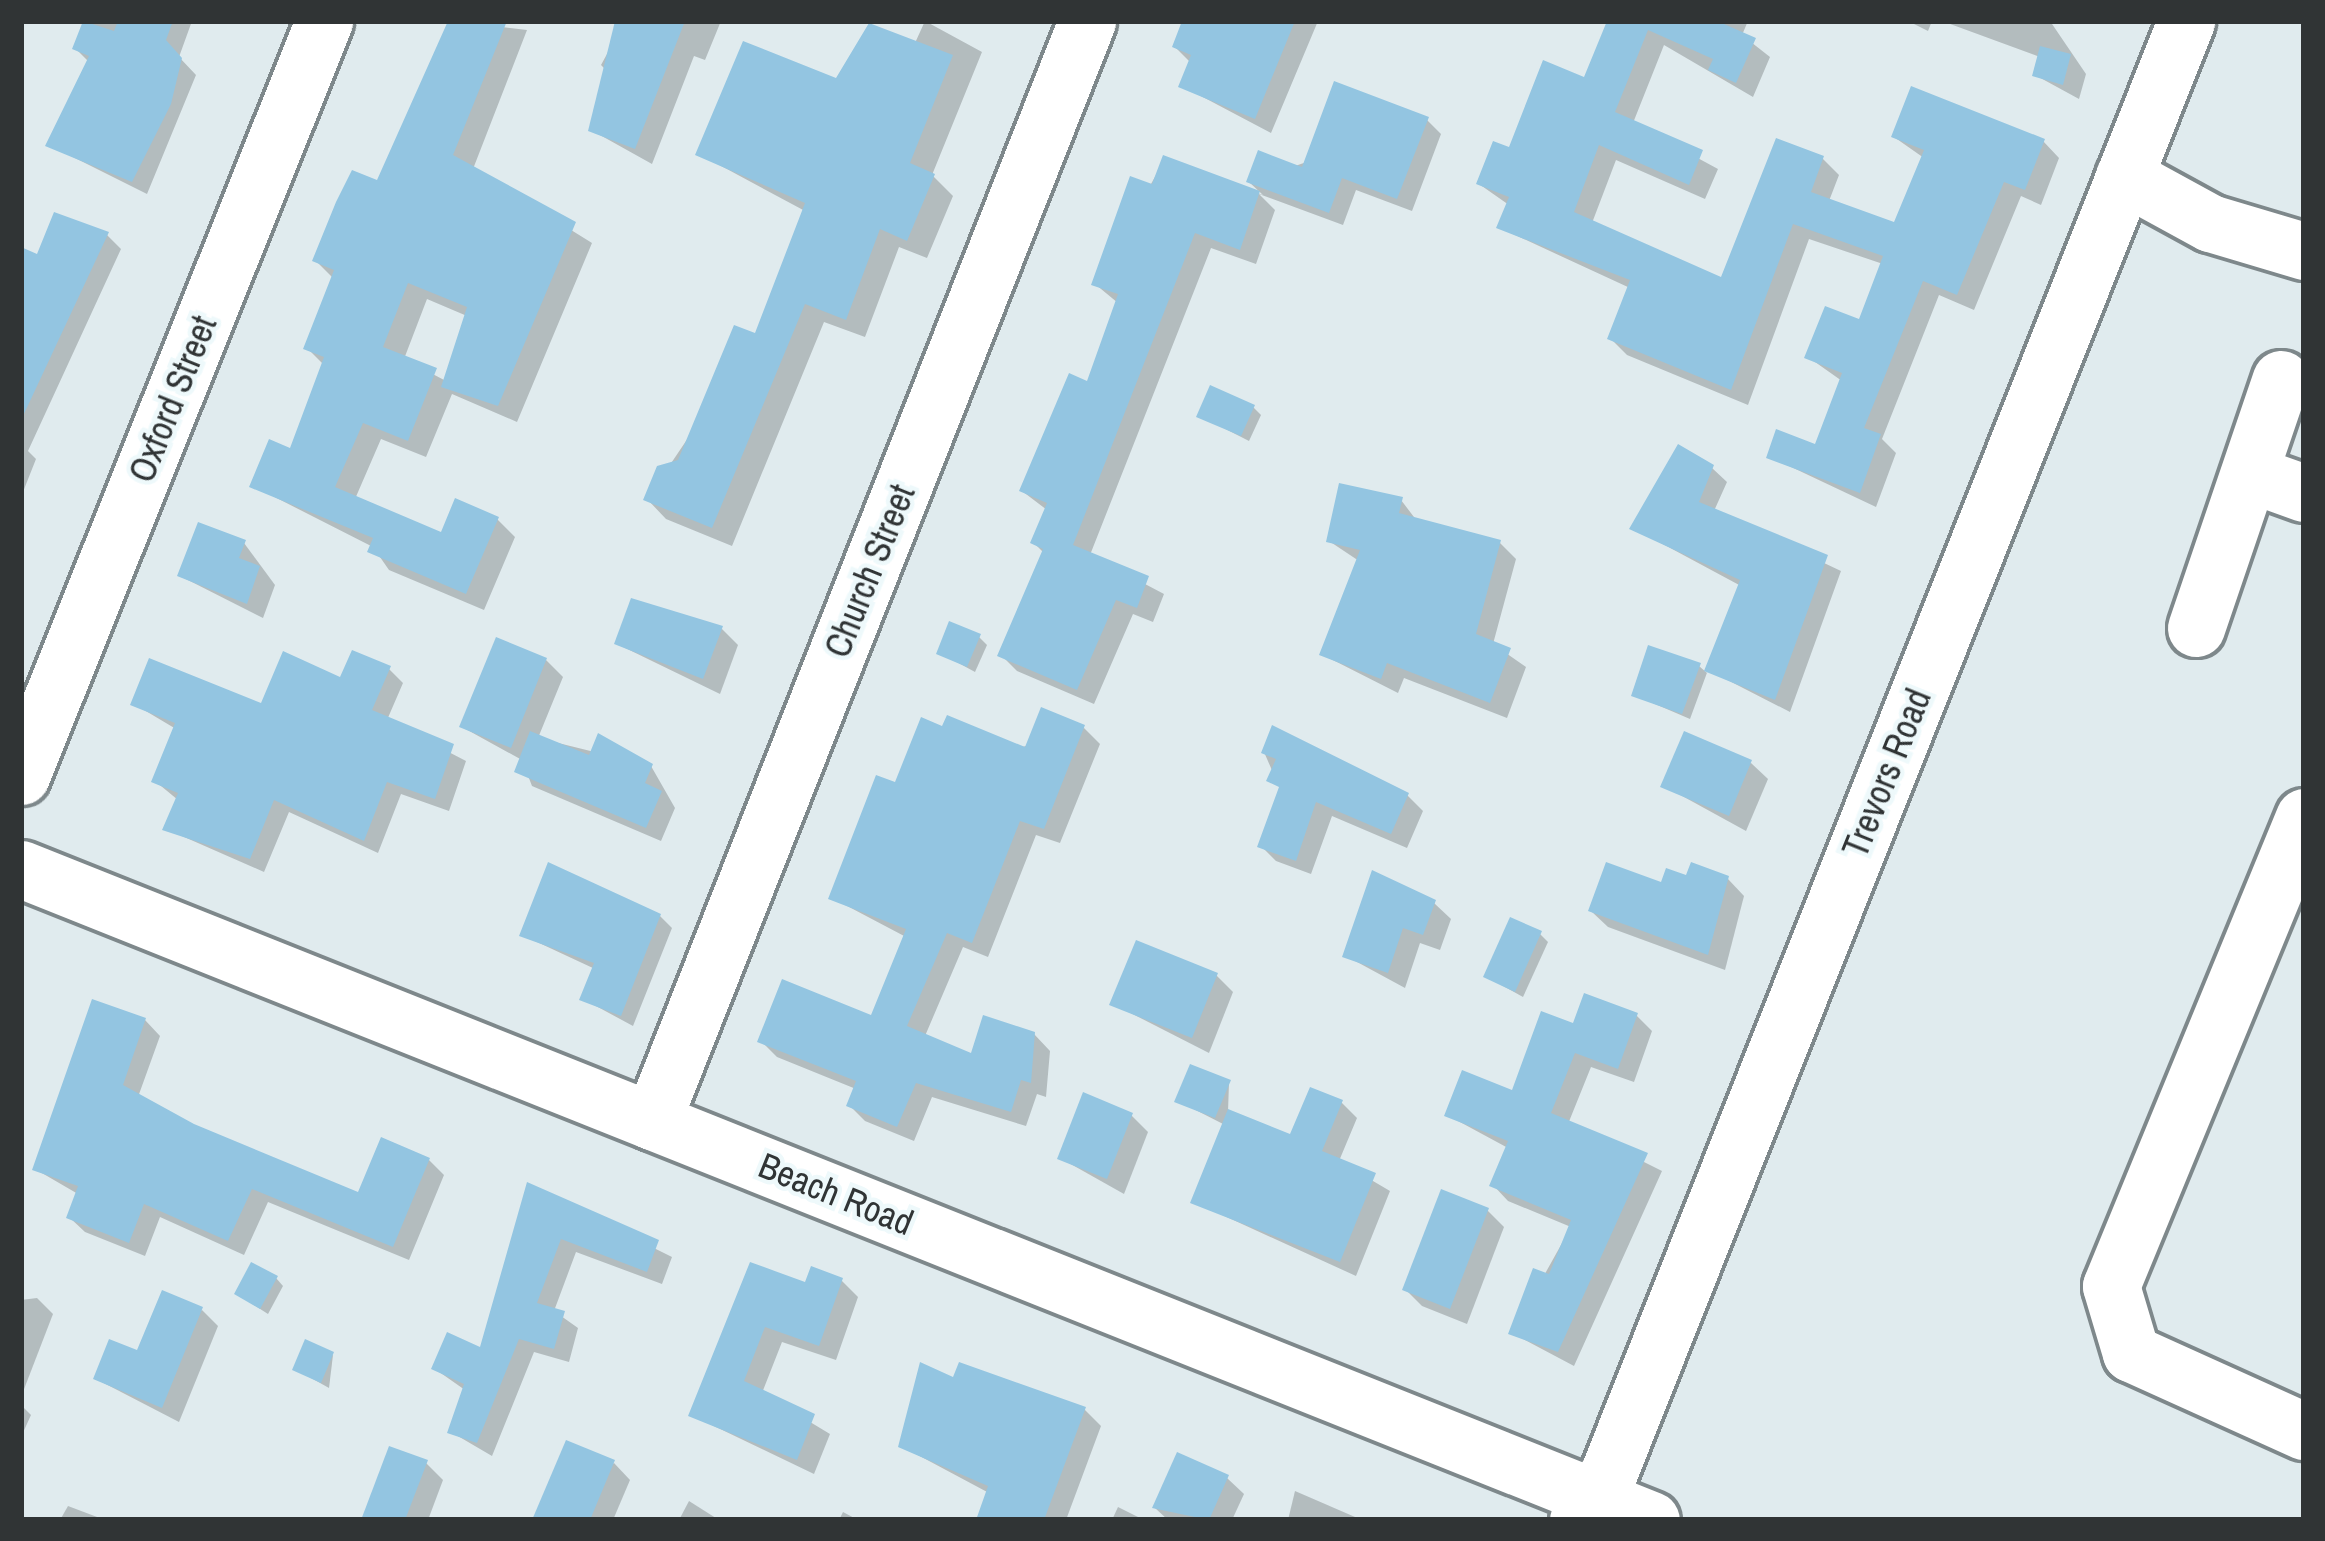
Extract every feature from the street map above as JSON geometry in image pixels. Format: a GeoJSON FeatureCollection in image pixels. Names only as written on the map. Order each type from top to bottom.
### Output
{"type":"FeatureCollection","features":[{"type":"Feature","properties":{"kind":"street","name":"Oxford Street"},"geometry":{"type":"LineString","coordinates":[[21,776],[324,21]]}},
{"type":"Feature","properties":{"kind":"street","name":"Church Street"},"geometry":{"type":"LineString","coordinates":[[652,1121],[1087,21]]}},
{"type":"Feature","properties":{"kind":"street","name":"Trevors Road"},"geometry":{"type":"LineString","coordinates":[[1585,1508],[2186,21]]}},
{"type":"Feature","properties":{"kind":"street"},"geometry":{"type":"LineString","coordinates":[[2124,176],[2225,199],[2304,233]]}},
{"type":"Feature","properties":{"kind":"street"},"geometry":{"type":"LineString","coordinates":[[2124,176],[2210,223],[2304,251]]}},
{"type":"Feature","properties":{"kind":"street"},"geometry":{"type":"LineString","coordinates":[[2196,628],[2282,379]]}},
{"type":"Feature","properties":{"kind":"street"},"geometry":{"type":"LineString","coordinates":[[2251,474],[2304,494]]}},
{"type":"Feature","properties":{"kind":"street"},"geometry":{"type":"LineString","coordinates":[[2304,817],[2111,1286],[2131,1353],[2304,1431]]}},
{"type":"Feature","properties":{"kind":"street","name":"Beach Road"},"geometry":{"type":"LineString","coordinates":[[24,877],[652,1121],[1585,1508],[1651,1520]]}},
{"type":"Feature","properties":{"kind":"building"},"geometry":{"type":"Polygon","coordinates":[[[83,21],[114,31],[118,21],[173,21],[166,40],[182,58],[171,104],[132,182],[45,146],[89,56],[72,49],[83,21]]]}},
{"type":"Feature","properties":{"kind":"building"},"geometry":{"type":"Polygon","coordinates":[[[448,21],[507,21],[453,155],[576,222],[498,406],[441,387],[467,307],[408,283],[383,347],[437,368],[408,441],[363,423],[335,487],[441,532],[455,498],[499,517],[466,594],[367,552],[373,538],[249,487],[269,439],[290,448],[324,357],[303,349],[334,270],[312,261],[336,202],[352,170],[377,180],[448,21]]]}},
{"type":"Feature","properties":{"kind":"building"},"geometry":{"type":"Polygon","coordinates":[[[615,21],[685,21],[635,149],[588,131],[615,21]]]}},
{"type":"Feature","properties":{"kind":"building"},"geometry":{"type":"Polygon","coordinates":[[[1182,21],[1295,21],[1255,119],[1178,87],[1191,55],[1172,47],[1182,21]]]}},
{"type":"Feature","properties":{"kind":"building"},"geometry":{"type":"Polygon","coordinates":[[[1607,21],[1717,21],[1756,38],[1736,83],[1708,70],[1713,59],[1648,30],[1615,112],[1703,150],[1689,185],[1599,145],[1574,212],[1721,277],[1776,138],[1824,156],[1811,192],[1894,222],[1924,150],[1891,137],[1911,86],[2045,139],[2025,190],[2004,182],[1957,295],[1923,281],[1864,428],[1881,434],[1860,493],[1766,458],[1776,429],[1815,444],[1842,373],[1804,358],[1825,306],[1859,319],[1883,256],[1793,224],[1731,390],[1607,339],[1630,280],[1496,228],[1509,197],[1476,184],[1493,141],[1509,147],[1543,60],[1584,77],[1607,21]]]}},
{"type":"Feature","properties":{"kind":"building"},"geometry":{"type":"Polygon","coordinates":[[[869,23],[953,55],[910,163],[935,174],[907,241],[880,229],[846,320],[805,304],[712,528],[643,500],[657,466],[678,460],[734,325],[755,333],[805,203],[695,155],[743,41],[836,78],[869,23]]]}},
{"type":"Feature","properties":{"kind":"building"},"geometry":{"type":"Polygon","coordinates":[[[2040,46],[2071,54],[2063,85],[2032,76],[2040,46]]]}},
{"type":"Feature","properties":{"kind":"building"},"geometry":{"type":"Polygon","coordinates":[[[1334,81],[1429,117],[1397,199],[1342,178],[1329,213],[1246,182],[1258,150],[1302,167],[1334,81]]]}},
{"type":"Feature","properties":{"kind":"building"},"geometry":{"type":"Polygon","coordinates":[[[1163,155],[1260,191],[1240,250],[1195,233],[1073,545],[1149,576],[1137,608],[1116,600],[1077,690],[997,656],[1043,549],[1030,543],[1047,503],[1019,491],[1069,373],[1087,381],[1118,294],[1091,285],[1130,176],[1152,184],[1163,155]]]}},
{"type":"Feature","properties":{"kind":"building"},"geometry":{"type":"Polygon","coordinates":[[[54,212],[109,232],[23,416],[21,247],[37,254],[54,212]]]}},
{"type":"Feature","properties":{"kind":"building"},"geometry":{"type":"Polygon","coordinates":[[[1210,385],[1255,405],[1241,436],[1196,417],[1210,385]]]}},
{"type":"Feature","properties":{"kind":"building"},"geometry":{"type":"Polygon","coordinates":[[[1678,444],[1714,465],[1699,502],[1828,555],[1775,700],[1704,671],[1740,580],[1629,529],[1678,444]]]}},
{"type":"Feature","properties":{"kind":"building"},"geometry":{"type":"Polygon","coordinates":[[[1339,483],[1403,497],[1399,513],[1501,540],[1476,634],[1511,648],[1490,703],[1387,663],[1381,679],[1319,655],[1360,550],[1326,542],[1339,483]]]}},
{"type":"Feature","properties":{"kind":"building"},"geometry":{"type":"Polygon","coordinates":[[[198,522],[246,540],[239,558],[260,566],[247,604],[177,576],[198,522]]]}},
{"type":"Feature","properties":{"kind":"building"},"geometry":{"type":"Polygon","coordinates":[[[631,598],[723,626],[703,679],[614,644],[631,598]]]}},
{"type":"Feature","properties":{"kind":"building"},"geometry":{"type":"Polygon","coordinates":[[[949,621],[981,634],[967,667],[936,654],[949,621]]]}},
{"type":"Feature","properties":{"kind":"building"},"geometry":{"type":"Polygon","coordinates":[[[496,637],[547,658],[511,748],[459,727],[496,637]]]}},
{"type":"Feature","properties":{"kind":"building"},"geometry":{"type":"Polygon","coordinates":[[[1648,645],[1701,663],[1682,714],[1631,696],[1648,645]]]}},
{"type":"Feature","properties":{"kind":"building"},"geometry":{"type":"Polygon","coordinates":[[[352,650],[391,666],[372,710],[454,744],[435,799],[387,782],[364,841],[274,800],[250,859],[162,830],[178,793],[151,782],[175,723],[130,705],[149,658],[261,703],[283,651],[340,677],[352,650]]]}},
{"type":"Feature","properties":{"kind":"building"},"geometry":{"type":"Polygon","coordinates":[[[1041,707],[1085,725],[1044,829],[1020,821],[972,943],[947,933],[907,1026],[971,1053],[983,1015],[1035,1032],[1031,1083],[1021,1080],[1011,1112],[916,1083],[897,1127],[846,1106],[856,1081],[757,1042],[782,979],[871,1015],[906,929],[828,899],[876,775],[895,782],[921,717],[942,726],[947,715],[1025,747],[1041,707]]]}},
{"type":"Feature","properties":{"kind":"building"},"geometry":{"type":"Polygon","coordinates":[[[1272,725],[1409,793],[1391,834],[1316,802],[1296,861],[1257,847],[1279,787],[1266,781],[1276,759],[1261,753],[1272,725]]]}},
{"type":"Feature","properties":{"kind":"building"},"geometry":{"type":"Polygon","coordinates":[[[530,731],[589,755],[598,733],[653,764],[645,783],[662,791],[646,828],[514,772],[530,731]]]}},
{"type":"Feature","properties":{"kind":"building"},"geometry":{"type":"Polygon","coordinates":[[[1684,731],[1752,760],[1729,816],[1660,787],[1684,731]]]}},
{"type":"Feature","properties":{"kind":"building"},"geometry":{"type":"Polygon","coordinates":[[[548,862],[661,914],[621,1016],[579,1000],[594,963],[519,936],[548,862]]]}},
{"type":"Feature","properties":{"kind":"building"},"geometry":{"type":"Polygon","coordinates":[[[1606,862],[1661,882],[1666,868],[1686,875],[1691,862],[1729,876],[1708,955],[1588,911],[1606,862]]]}},
{"type":"Feature","properties":{"kind":"building"},"geometry":{"type":"Polygon","coordinates":[[[1372,870],[1436,900],[1423,935],[1403,928],[1388,973],[1342,957],[1372,870]]]}},
{"type":"Feature","properties":{"kind":"building"},"geometry":{"type":"Polygon","coordinates":[[[1510,917],[1542,931],[1515,992],[1483,977],[1510,917]]]}},
{"type":"Feature","properties":{"kind":"building"},"geometry":{"type":"Polygon","coordinates":[[[1136,940],[1218,973],[1192,1038],[1109,1005],[1136,940]]]}},
{"type":"Feature","properties":{"kind":"building"},"geometry":{"type":"Polygon","coordinates":[[[1584,993],[1638,1013],[1618,1069],[1575,1053],[1551,1113],[1648,1153],[1558,1352],[1508,1334],[1533,1268],[1549,1274],[1571,1220],[1489,1186],[1508,1141],[1444,1116],[1462,1070],[1512,1090],[1541,1011],[1573,1023],[1584,993]]]}},
{"type":"Feature","properties":{"kind":"building"},"geometry":{"type":"Polygon","coordinates":[[[92,999],[146,1018],[123,1085],[194,1124],[358,1192],[381,1137],[430,1158],[393,1247],[252,1189],[228,1241],[144,1204],[129,1243],[66,1218],[78,1186],[32,1170],[92,999]]]}},
{"type":"Feature","properties":{"kind":"building"},"geometry":{"type":"Polygon","coordinates":[[[1190,1064],[1231,1080],[1215,1118],[1174,1102],[1190,1064]]]}},
{"type":"Feature","properties":{"kind":"building"},"geometry":{"type":"Polygon","coordinates":[[[1310,1087],[1343,1100],[1322,1151],[1376,1173],[1340,1262],[1190,1203],[1228,1109],[1290,1134],[1310,1087]]]}},
{"type":"Feature","properties":{"kind":"building"},"geometry":{"type":"Polygon","coordinates":[[[1083,1092],[1133,1113],[1107,1179],[1057,1159],[1083,1092]]]}},
{"type":"Feature","properties":{"kind":"building"},"geometry":{"type":"Polygon","coordinates":[[[527,1182],[659,1240],[647,1272],[561,1239],[537,1303],[565,1311],[554,1349],[519,1339],[477,1443],[447,1433],[464,1384],[431,1369],[447,1332],[480,1347],[527,1182]]]}},
{"type":"Feature","properties":{"kind":"building"},"geometry":{"type":"Polygon","coordinates":[[[1441,1189],[1489,1208],[1450,1309],[1402,1290],[1441,1189]]]}},
{"type":"Feature","properties":{"kind":"building"},"geometry":{"type":"Polygon","coordinates":[[[251,1262],[278,1276],[260,1309],[234,1294],[251,1262]]]}},
{"type":"Feature","properties":{"kind":"building"},"geometry":{"type":"Polygon","coordinates":[[[750,1262],[805,1282],[811,1266],[843,1278],[819,1346],[765,1327],[744,1381],[815,1414],[797,1460],[688,1416],[750,1262]]]}},
{"type":"Feature","properties":{"kind":"building"},"geometry":{"type":"Polygon","coordinates":[[[162,1290],[203,1307],[162,1408],[93,1379],[109,1339],[137,1350],[162,1290]]]}},
{"type":"Feature","properties":{"kind":"building"},"geometry":{"type":"Polygon","coordinates":[[[305,1339],[334,1352],[321,1383],[292,1370],[305,1339]]]}},
{"type":"Feature","properties":{"kind":"building"},"geometry":{"type":"Polygon","coordinates":[[[920,1362],[953,1377],[959,1362],[1086,1407],[1044,1520],[976,1520],[988,1486],[898,1447],[920,1362]]]}},
{"type":"Feature","properties":{"kind":"building"},"geometry":{"type":"Polygon","coordinates":[[[566,1440],[615,1460],[590,1520],[532,1520],[566,1440]]]}},
{"type":"Feature","properties":{"kind":"building"},"geometry":{"type":"Polygon","coordinates":[[[389,1446],[428,1460],[405,1520],[361,1520],[389,1446]]]}},
{"type":"Feature","properties":{"kind":"building"},"geometry":{"type":"Polygon","coordinates":[[[1177,1452],[1229,1475],[1209,1520],[1152,1508],[1177,1452]]]}}]}
